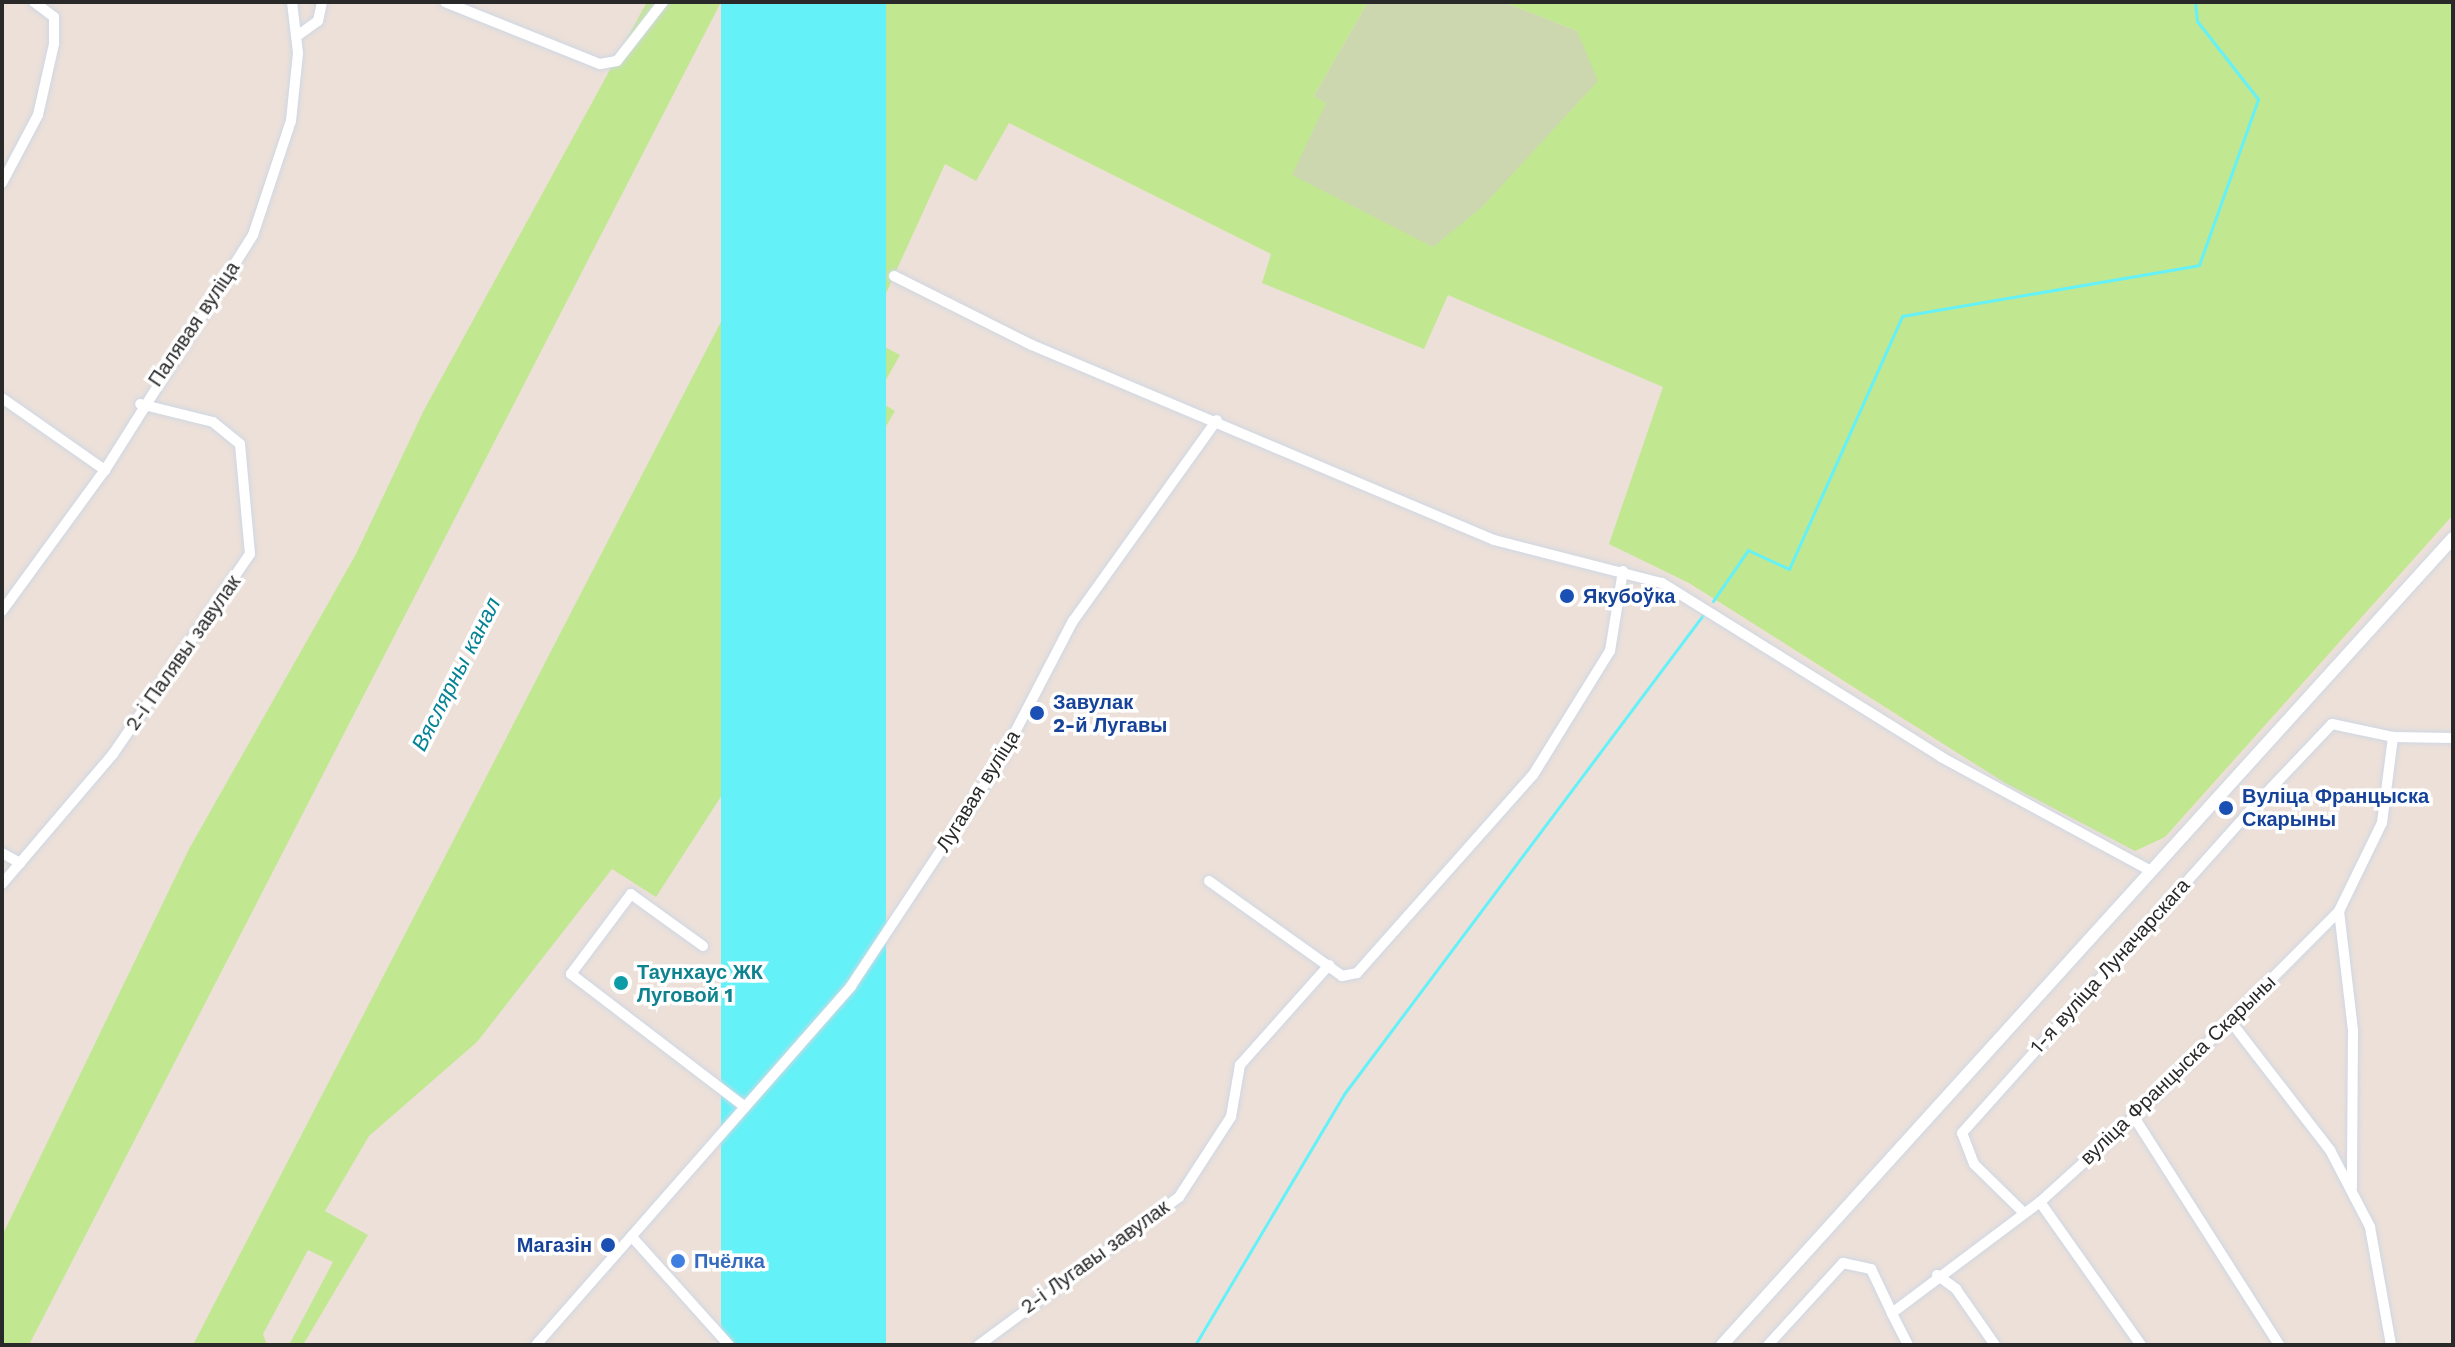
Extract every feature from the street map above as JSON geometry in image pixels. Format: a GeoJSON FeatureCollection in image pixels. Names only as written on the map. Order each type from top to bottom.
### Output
{"type":"FeatureCollection","features":[{"type":"Feature","properties":{"kind":"street"},"geometry":{"type":"LineString","coordinates":[[2,183],[38,115],[54,44],[54,17],[34,2]]}},
{"type":"Feature","properties":{"kind":"street","name":"Палявая вуліца"},"geometry":{"type":"LineString","coordinates":[[2,611],[105,470],[140,404],[253,235],[291,121],[297,36],[292,2]]}},
{"type":"Feature","properties":{"kind":"street"},"geometry":{"type":"LineString","coordinates":[[297,36],[318,21],[322,2]]}},
{"type":"Feature","properties":{"kind":"street"},"geometry":{"type":"LineString","coordinates":[[445,2],[600,64],[617,61],[663,2]]}},
{"type":"Feature","properties":{"kind":"street"},"geometry":{"type":"LineString","coordinates":[[894,276],[1032,345],[1217,420],[1494,540],[1662,583],[1736,624],[1941,757],[2151,871]]}},
{"type":"Feature","properties":{"kind":"street"},"geometry":{"type":"LineString","coordinates":[[2,398],[105,470]]}},
{"type":"Feature","properties":{"kind":"street","name":"2-і Палявы завулак"},"geometry":{"type":"LineString","coordinates":[[2,884],[113,754],[250,554],[240,444],[213,422],[140,404]]}},
{"type":"Feature","properties":{"kind":"street","name":"Лугавая вуліца"},"geometry":{"type":"LineString","coordinates":[[536,1345],[851,986],[1000,761],[1073,621],[1217,420]]}},
{"type":"Feature","properties":{"kind":"street"},"geometry":{"type":"LineString","coordinates":[[1722,1345],[2453,538]]}},
{"type":"Feature","properties":{"kind":"street"},"geometry":{"type":"LineString","coordinates":[[1209,881],[1342,976],[1357,973],[1533,775],[1610,651],[1623,571]]}},
{"type":"Feature","properties":{"kind":"street","name":"1-я вуліца Луначарскага"},"geometry":{"type":"LineString","coordinates":[[2024,1213],[1974,1164],[1962,1133],[2332,724],[2393,737]]}},
{"type":"Feature","properties":{"kind":"street"},"geometry":{"type":"LineString","coordinates":[[2393,737],[2453,738]]}},
{"type":"Feature","properties":{"kind":"street","name":"вуліца Францыска Скарыны"},"geometry":{"type":"LineString","coordinates":[[1892,1313],[1937,1275],[2040,1202],[2134,1117],[2339,911],[2382,823],[2393,737]]}},
{"type":"Feature","properties":{"kind":"street"},"geometry":{"type":"LineString","coordinates":[[2,853],[20,863]]}},
{"type":"Feature","properties":{"kind":"street"},"geometry":{"type":"LineString","coordinates":[[703,946],[631,894],[571,974],[745,1107]]}},
{"type":"Feature","properties":{"kind":"street"},"geometry":{"type":"LineString","coordinates":[[2339,911],[2353,1031],[2352,1192]]}},
{"type":"Feature","properties":{"kind":"street","name":"2-і Лугавы завулак"},"geometry":{"type":"LineString","coordinates":[[979,1345],[1179,1197],[1231,1117],[1240,1065],[1329,965]]}},
{"type":"Feature","properties":{"kind":"street"},"geometry":{"type":"LineString","coordinates":[[2231,1022],[2330,1150],[2352,1192],[2382,1272],[2391,1345]]}},
{"type":"Feature","properties":{"kind":"street"},"geometry":{"type":"LineString","coordinates":[[2134,1117],[2279,1345]]}},
{"type":"Feature","properties":{"kind":"street"},"geometry":{"type":"LineString","coordinates":[[2040,1202],[2141,1345]]}},
{"type":"Feature","properties":{"kind":"street"},"geometry":{"type":"LineString","coordinates":[[632,1237],[729,1345]]}},
{"type":"Feature","properties":{"kind":"street"},"geometry":{"type":"LineString","coordinates":[[1768,1345],[1843,1263],[1871,1269],[1908,1345]]}},
{"type":"Feature","properties":{"kind":"street"},"geometry":{"type":"LineString","coordinates":[[1937,1275],[1956,1289],[1995,1345]]}},
{"type":"Feature","properties":{"kind":"green space"},"geometry":{"type":"Polygon","coordinates":[[[647,2],[721,2],[29,1345],[2,1345],[2,1236],[189,849],[356,554],[424,410],[647,2]]]}},
{"type":"Feature","properties":{"kind":"green space"},"geometry":{"type":"Polygon","coordinates":[[[886,2],[1368,2],[1314,96],[1326,103],[1577,31],[1503,2],[2453,2],[2453,515],[2165,837],[2135,851],[2005,783],[1689,583],[1609,544],[1663,387],[1448,295],[1424,349],[1262,283],[1271,254],[1009,123],[976,181],[945,164],[866,337],[900,355],[875,399],[895,411],[735,682],[777,710],[656,897],[612,869],[477,1042],[369,1136],[325,1211],[368,1235],[303,1345],[289,1345],[333,1262],[308,1250],[263,1334],[267,1345],[193,1345],[886,2]]]}},
{"type":"Feature","properties":{"kind":"green space"},"geometry":{"type":"Polygon","coordinates":[[[1368,2],[1503,2],[1577,31],[1598,81],[1482,207],[1433,247],[1292,175],[1326,103],[1314,96],[1368,2]]]}},
{"type":"Feature","properties":{"kind":"water"},"geometry":{"type":"Polygon","coordinates":[[[721,2],[886,2],[886,1345],[721,1345],[721,2]]]}},
{"type":"Feature","properties":{"kind":"waterway"},"geometry":{"type":"LineString","coordinates":[[1713,601],[1748,550],[1789,569],[1902,316],[2199,265],[2258,99],[2197,21],[2195,2]]}},
{"type":"Feature","properties":{"kind":"waterway"},"geometry":{"type":"LineString","coordinates":[[1195,1345],[1344,1094],[1703,615]]}},
{"type":"Feature","properties":{"kind":"place","name":"Якубоўка"},"geometry":{"type":"Point","coordinates":[1567,596]}},
{"type":"Feature","properties":{"kind":"place","name":"Завулак 2-й Лугавы"},"geometry":{"type":"Point","coordinates":[1037,713]}},
{"type":"Feature","properties":{"kind":"place","name":"Вуліца Францыска Скарыны"},"geometry":{"type":"Point","coordinates":[2226,808]}},
{"type":"Feature","properties":{"kind":"place","name":"Таунхаус ЖК Луговой 1"},"geometry":{"type":"Point","coordinates":[621,983]}},
{"type":"Feature","properties":{"kind":"place","name":"Магазін"},"geometry":{"type":"Point","coordinates":[608,1245]}},
{"type":"Feature","properties":{"kind":"place","name":"Пчёлка"},"geometry":{"type":"Point","coordinates":[678,1261]}},
{"type":"Feature","properties":{"kind":"water label","name":"Вяслярны канал"},"geometry":{"type":"Point","coordinates":[456,674]}}]}
